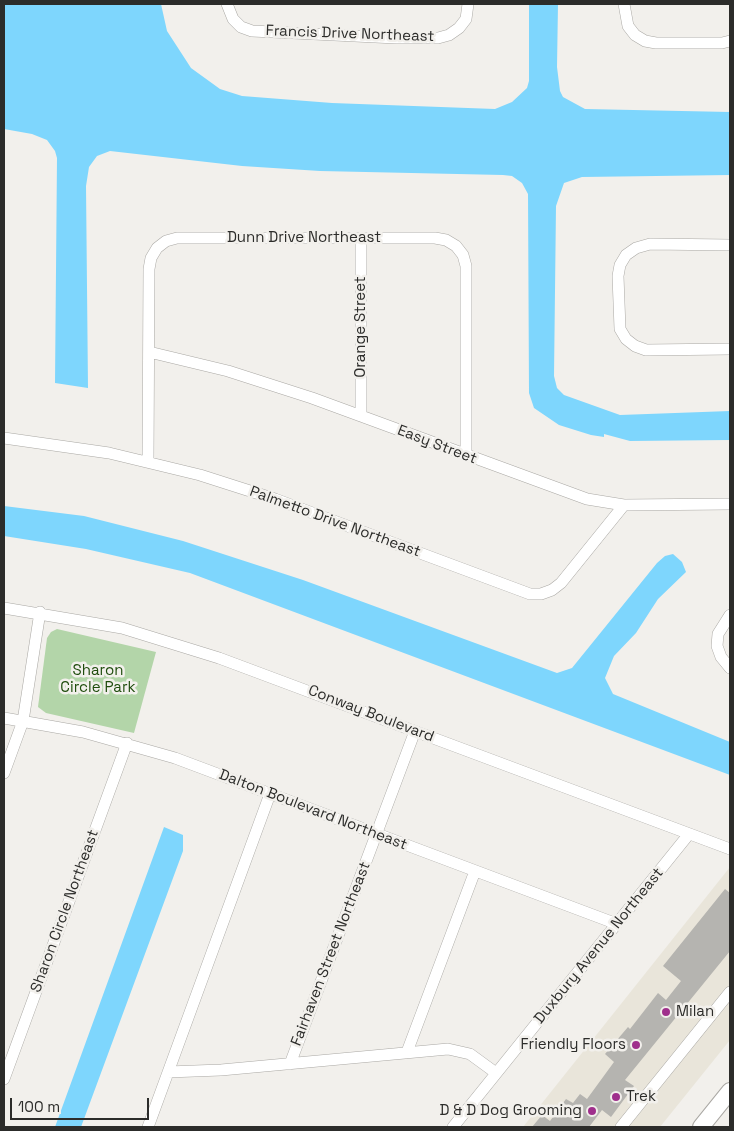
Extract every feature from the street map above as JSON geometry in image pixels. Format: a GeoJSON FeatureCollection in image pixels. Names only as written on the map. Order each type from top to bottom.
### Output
{"type":"FeatureCollection","features":[{"type":"Feature","properties":{"kind":"main road"},"geometry":{"type":"LineString","coordinates":[[701,1127],[730,1091]]}},
{"type":"Feature","properties":{"kind":"street","name":"Francis Drive Northeast"},"geometry":{"type":"LineString","coordinates":[[227,4],[233,19],[241,27],[252,30],[438,38],[449,35],[459,28],[466,19],[468,4]]}},
{"type":"Feature","properties":{"kind":"street"},"geometry":{"type":"LineString","coordinates":[[624,4],[628,26],[635,35],[645,41],[722,43],[730,41]]}},
{"type":"Feature","properties":{"kind":"street","name":"Dunn Drive Northeast"},"geometry":{"type":"LineString","coordinates":[[148,462],[149,269],[151,258],[157,248],[166,241],[177,238],[435,238],[446,240],[456,246],[463,255],[466,266],[466,456]]}},
{"type":"Feature","properties":{"kind":"street","name":"Orange Street"},"geometry":{"type":"LineString","coordinates":[[361,238],[361,416]]}},
{"type":"Feature","properties":{"kind":"street"},"geometry":{"type":"LineString","coordinates":[[730,245],[650,244],[636,248],[626,255],[620,265],[618,276],[620,329],[626,339],[635,346],[646,350],[730,350]]}},
{"type":"Feature","properties":{"kind":"street","name":"Easy Street"},"geometry":{"type":"LineString","coordinates":[[148,352],[270,384],[576,496],[624,505],[730,504]]}},
{"type":"Feature","properties":{"kind":"street","name":"Palmetto Drive Northeast"},"geometry":{"type":"LineString","coordinates":[[4,438],[70,447],[148,462],[266,496],[530,594],[541,594],[552,590],[561,583],[624,505]]}},
{"type":"Feature","properties":{"kind":"street","name":"Conway Boulevard"},"geometry":{"type":"LineString","coordinates":[[4,608],[40,612],[97,623],[171,642],[219,658],[730,849]]}},
{"type":"Feature","properties":{"kind":"street"},"geometry":{"type":"LineString","coordinates":[[4,773],[23,721],[40,612]]}},
{"type":"Feature","properties":{"kind":"street"},"geometry":{"type":"LineString","coordinates":[[730,614],[718,634],[717,646],[720,657],[730,668]]}},
{"type":"Feature","properties":{"kind":"street","name":"Dalton Boulevard Northeast"},"geometry":{"type":"LineString","coordinates":[[4,718],[127,743],[175,758],[617,924]]}},
{"type":"Feature","properties":{"kind":"street","name":"Fairhaven Street Northeast"},"geometry":{"type":"LineString","coordinates":[[290,1064],[415,731]]}},
{"type":"Feature","properties":{"kind":"street","name":"Sharon Circle Northeast"},"geometry":{"type":"LineString","coordinates":[[4,1079],[127,743]]}},
{"type":"Feature","properties":{"kind":"street"},"geometry":{"type":"LineString","coordinates":[[148,1127],[270,794]]}},
{"type":"Feature","properties":{"kind":"street","name":"Duxbury Avenue Northeast"},"geometry":{"type":"LineString","coordinates":[[453,1127],[689,834]]}},
{"type":"Feature","properties":{"kind":"street"},"geometry":{"type":"LineString","coordinates":[[407,1052],[475,870]]}},
{"type":"Feature","properties":{"kind":"street"},"geometry":{"type":"LineString","coordinates":[[621,1127],[730,992]]}},
{"type":"Feature","properties":{"kind":"street"},"geometry":{"type":"LineString","coordinates":[[168,1072],[221,1070],[448,1048],[459,1050],[480,1060],[496,1073]]}},
{"type":"Feature","properties":{"kind":"shaded area"},"geometry":{"type":"Polygon","coordinates":[[[730,867],[730,1040],[660,1127],[523,1127],[730,867]]]}},
{"type":"Feature","properties":{"kind":"green space","name":"Sharon Circle Park"},"geometry":{"type":"Polygon","coordinates":[[[57,629],[156,652],[134,733],[46,713],[38,707],[47,638],[51,632],[57,629]]]}},
{"type":"Feature","properties":{"kind":"water"},"geometry":{"type":"Polygon","coordinates":[[[4,4],[161,4],[167,31],[191,68],[220,89],[242,96],[332,103],[495,109],[512,102],[527,88],[529,81],[529,4],[558,4],[557,67],[560,91],[563,97],[585,109],[730,112],[730,175],[582,177],[564,183],[556,206],[554,376],[557,388],[564,395],[620,415],[730,411],[730,440],[630,441],[604,434],[604,437],[591,435],[559,425],[534,408],[529,393],[528,194],[522,183],[512,176],[503,175],[320,171],[242,166],[110,151],[97,156],[89,167],[86,186],[88,388],[55,383],[57,158],[55,151],[47,140],[32,134],[4,129],[4,4]]]}},
{"type":"Feature","properties":{"kind":"water"},"geometry":{"type":"Polygon","coordinates":[[[4,506],[84,516],[183,541],[303,580],[557,673],[572,668],[657,563],[665,556],[673,554],[682,562],[686,572],[658,599],[636,633],[614,656],[605,678],[613,694],[730,742],[730,775],[190,573],[86,549],[4,536],[4,506]]]}},
{"type":"Feature","properties":{"kind":"water"},"geometry":{"type":"Polygon","coordinates":[[[164,827],[183,835],[183,851],[81,1127],[55,1127],[164,827]]]}},
{"type":"Feature","properties":{"kind":"building"},"geometry":{"type":"Polygon","coordinates":[[[725,889],[730,893],[730,951],[625,1080],[634,1086],[611,1117],[602,1110],[589,1127],[532,1127],[542,1115],[550,1121],[566,1099],[573,1103],[580,1094],[587,1099],[614,1062],[605,1054],[628,1027],[630,1029],[658,993],[666,1000],[681,981],[663,966],[725,889]]]}},
{"type":"Feature","properties":{"kind":"place","name":"Milan"},"geometry":{"type":"Point","coordinates":[666,1012]}},
{"type":"Feature","properties":{"kind":"place","name":"Friendly Floors"},"geometry":{"type":"Point","coordinates":[636,1045]}},
{"type":"Feature","properties":{"kind":"place","name":"Trek"},"geometry":{"type":"Point","coordinates":[616,1097]}},
{"type":"Feature","properties":{"kind":"place","name":"D & D Dog Grooming"},"geometry":{"type":"Point","coordinates":[592,1111]}}]}
